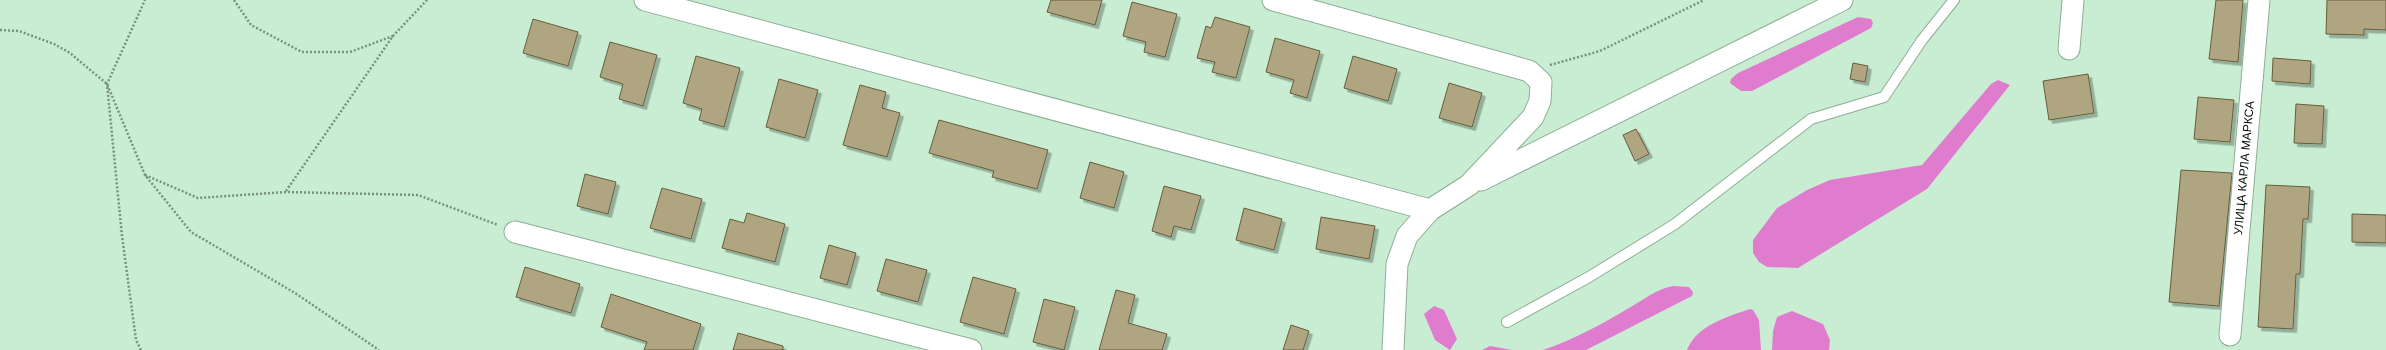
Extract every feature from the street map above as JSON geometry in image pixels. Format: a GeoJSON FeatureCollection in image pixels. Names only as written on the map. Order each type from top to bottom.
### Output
{"type":"FeatureCollection","features":[{"type":"Feature","properties":{"kind":"street"},"geometry":{"type":"LineString","coordinates":[[645,0],[1430,210]]}},
{"type":"Feature","properties":{"kind":"street"},"geometry":{"type":"LineString","coordinates":[[1393,350],[1397,264],[1406,236],[1430,210],[1469,185],[1842,0]]}},
{"type":"Feature","properties":{"kind":"street"},"geometry":{"type":"LineString","coordinates":[[2069,49],[2073,0]]}},
{"type":"Feature","properties":{"kind":"street","name":"УЛИЦА КАРЛА МАРКСА"},"geometry":{"type":"LineString","coordinates":[[2230,335],[2259,0]]}},
{"type":"Feature","properties":{"kind":"street"},"geometry":{"type":"LineString","coordinates":[[1285,2],[1529,71],[1541,82],[1540,101],[1533,117],[1469,185]]}},
{"type":"Feature","properties":{"kind":"street"},"geometry":{"type":"LineString","coordinates":[[515,232],[971,350]]}},
{"type":"Feature","properties":{"kind":"lane"},"geometry":{"type":"LineString","coordinates":[[1507,322],[1589,277],[1675,224],[1812,119],[1884,97],[1922,40],[1954,0]]}},
{"type":"Feature","properties":{"kind":"path"},"geometry":{"type":"LineString","coordinates":[[141,350],[136,340],[124,251],[107,84],[145,0]]}},
{"type":"Feature","properties":{"kind":"path"},"geometry":{"type":"LineString","coordinates":[[234,0],[251,25],[302,52],[350,52],[393,36]]}},
{"type":"Feature","properties":{"kind":"path"},"geometry":{"type":"LineString","coordinates":[[286,192],[393,36],[427,0]]}},
{"type":"Feature","properties":{"kind":"path"},"geometry":{"type":"LineString","coordinates":[[1529,71],[1600,51],[1704,0]]}},
{"type":"Feature","properties":{"kind":"path"},"geometry":{"type":"LineString","coordinates":[[0,30],[19,31],[54,44],[70,52],[107,84],[145,175],[191,232],[295,293],[379,350]]}},
{"type":"Feature","properties":{"kind":"path"},"geometry":{"type":"LineString","coordinates":[[145,175],[198,198],[286,192],[418,195],[515,232]]}},
{"type":"Feature","properties":{"kind":"shaded area"},"geometry":{"type":"Polygon","coordinates":[[[1858,17],[1871,19],[1873,23],[1871,28],[1752,91],[1741,91],[1730,83],[1731,79],[1738,73],[1858,17]]]}},
{"type":"Feature","properties":{"kind":"shaded area"},"geometry":{"type":"Polygon","coordinates":[[[1998,80],[2010,85],[1927,189],[1798,268],[1767,267],[1759,262],[1753,253],[1753,240],[1777,208],[1807,190],[1830,180],[1922,165],[1991,84],[1998,80]]]}},
{"type":"Feature","properties":{"kind":"shaded area"},"geometry":{"type":"Polygon","coordinates":[[[1673,286],[1689,287],[1693,292],[1692,296],[1586,350],[1543,350],[1587,331],[1656,292],[1673,286]]]}},
{"type":"Feature","properties":{"kind":"shaded area"},"geometry":{"type":"Polygon","coordinates":[[[1434,306],[1444,310],[1457,339],[1450,350],[1435,340],[1424,314],[1434,306]]]}},
{"type":"Feature","properties":{"kind":"shaded area"},"geometry":{"type":"Polygon","coordinates":[[[1750,309],[1753,310],[1759,320],[1761,350],[1687,350],[1692,341],[1705,328],[1723,319],[1750,309]]]}},
{"type":"Feature","properties":{"kind":"shaded area"},"geometry":{"type":"Polygon","coordinates":[[[1792,311],[1823,324],[1830,340],[1829,350],[1772,350],[1773,331],[1777,317],[1792,311]]]}},
{"type":"Feature","properties":{"kind":"shaded area"},"geometry":{"type":"Polygon","coordinates":[[[1490,346],[1512,350],[1482,350],[1490,346]]]}},
{"type":"Feature","properties":{"kind":"building"},"geometry":{"type":"Polygon","coordinates":[[[1051,0],[1102,0],[1095,25],[1047,12],[1051,0]]]}},
{"type":"Feature","properties":{"kind":"building"},"geometry":{"type":"Polygon","coordinates":[[[2216,0],[2243,0],[2238,62],[2209,59],[2216,0]]]}},
{"type":"Feature","properties":{"kind":"building"},"geometry":{"type":"Polygon","coordinates":[[[2327,0],[2386,0],[2386,30],[2364,29],[2364,35],[2326,34],[2327,0]]]}},
{"type":"Feature","properties":{"kind":"building"},"geometry":{"type":"Polygon","coordinates":[[[1132,2],[1177,14],[1165,57],[1144,52],[1146,42],[1123,36],[1132,2]]]}},
{"type":"Feature","properties":{"kind":"building"},"geometry":{"type":"Polygon","coordinates":[[[1215,17],[1250,27],[1236,78],[1212,72],[1215,62],[1197,58],[1206,26],[1211,28],[1215,17]]]}},
{"type":"Feature","properties":{"kind":"building"},"geometry":{"type":"Polygon","coordinates":[[[533,19],[578,32],[568,66],[523,53],[533,19]]]}},
{"type":"Feature","properties":{"kind":"building"},"geometry":{"type":"Polygon","coordinates":[[[1275,38],[1320,51],[1307,98],[1290,93],[1294,80],[1266,72],[1275,38]]]}},
{"type":"Feature","properties":{"kind":"building"},"geometry":{"type":"Polygon","coordinates":[[[610,42],[657,55],[643,106],[619,99],[623,84],[600,77],[610,42]]]}},
{"type":"Feature","properties":{"kind":"building"},"geometry":{"type":"Polygon","coordinates":[[[696,56],[740,68],[724,127],[699,120],[702,109],[683,103],[696,56]]]}},
{"type":"Feature","properties":{"kind":"building"},"geometry":{"type":"Polygon","coordinates":[[[1353,56],[1397,69],[1388,101],[1344,88],[1353,56]]]}},
{"type":"Feature","properties":{"kind":"building"},"geometry":{"type":"Polygon","coordinates":[[[2273,58],[2311,61],[2310,84],[2272,81],[2273,58]]]}},
{"type":"Feature","properties":{"kind":"building"},"geometry":{"type":"Polygon","coordinates":[[[1853,63],[1868,66],[1865,82],[1850,79],[1853,63]]]}},
{"type":"Feature","properties":{"kind":"building"},"geometry":{"type":"Polygon","coordinates":[[[2088,74],[2094,113],[2049,120],[2043,81],[2088,74]]]}},
{"type":"Feature","properties":{"kind":"building"},"geometry":{"type":"Polygon","coordinates":[[[779,79],[818,90],[805,138],[766,127],[779,79]]]}},
{"type":"Feature","properties":{"kind":"building"},"geometry":{"type":"Polygon","coordinates":[[[1449,83],[1482,93],[1472,127],[1439,118],[1449,83]]]}},
{"type":"Feature","properties":{"kind":"building"},"geometry":{"type":"Polygon","coordinates":[[[860,85],[886,92],[882,108],[900,113],[887,157],[843,145],[860,85]]]}},
{"type":"Feature","properties":{"kind":"building"},"geometry":{"type":"Polygon","coordinates":[[[2198,97],[2234,100],[2230,142],[2194,139],[2198,97]]]}},
{"type":"Feature","properties":{"kind":"building"},"geometry":{"type":"Polygon","coordinates":[[[2296,104],[2324,106],[2322,144],[2294,143],[2296,104]]]}},
{"type":"Feature","properties":{"kind":"building"},"geometry":{"type":"Polygon","coordinates":[[[939,120],[1048,150],[1037,189],[992,177],[994,171],[929,153],[939,120]]]}},
{"type":"Feature","properties":{"kind":"building"},"geometry":{"type":"Polygon","coordinates":[[[1636,129],[1649,154],[1635,161],[1623,135],[1636,129]]]}},
{"type":"Feature","properties":{"kind":"building"},"geometry":{"type":"Polygon","coordinates":[[[1090,162],[1124,172],[1114,208],[1080,198],[1090,162]]]}},
{"type":"Feature","properties":{"kind":"building"},"geometry":{"type":"Polygon","coordinates":[[[2181,170],[2232,173],[2219,306],[2169,302],[2181,170]]]}},
{"type":"Feature","properties":{"kind":"building"},"geometry":{"type":"Polygon","coordinates":[[[585,174],[616,182],[608,214],[577,206],[585,174]]]}},
{"type":"Feature","properties":{"kind":"building"},"geometry":{"type":"Polygon","coordinates":[[[2266,185],[2310,187],[2308,219],[2303,219],[2300,274],[2296,274],[2293,329],[2258,327],[2266,185]]]}},
{"type":"Feature","properties":{"kind":"building"},"geometry":{"type":"Polygon","coordinates":[[[1164,186],[1201,196],[1191,230],[1174,226],[1171,237],[1152,231],[1164,186]]]}},
{"type":"Feature","properties":{"kind":"building"},"geometry":{"type":"Polygon","coordinates":[[[662,188],[702,199],[691,239],[650,228],[662,188]]]}},
{"type":"Feature","properties":{"kind":"building"},"geometry":{"type":"Polygon","coordinates":[[[1244,208],[1282,219],[1274,250],[1236,240],[1244,208]]]}},
{"type":"Feature","properties":{"kind":"building"},"geometry":{"type":"Polygon","coordinates":[[[747,213],[785,224],[775,262],[722,248],[730,219],[744,223],[747,213]]]}},
{"type":"Feature","properties":{"kind":"building"},"geometry":{"type":"Polygon","coordinates":[[[2352,214],[2386,215],[2386,243],[2352,242],[2352,214]]]}},
{"type":"Feature","properties":{"kind":"building"},"geometry":{"type":"Polygon","coordinates":[[[1321,217],[1375,226],[1369,259],[1316,249],[1321,217]]]}},
{"type":"Feature","properties":{"kind":"building"},"geometry":{"type":"Polygon","coordinates":[[[829,245],[856,253],[847,285],[820,278],[829,245]]]}},
{"type":"Feature","properties":{"kind":"building"},"geometry":{"type":"Polygon","coordinates":[[[886,259],[927,270],[918,302],[877,291],[886,259]]]}},
{"type":"Feature","properties":{"kind":"building"},"geometry":{"type":"Polygon","coordinates":[[[525,267],[580,284],[571,313],[516,297],[525,267]]]}},
{"type":"Feature","properties":{"kind":"building"},"geometry":{"type":"Polygon","coordinates":[[[973,277],[1016,289],[1004,334],[960,322],[973,277]]]}},
{"type":"Feature","properties":{"kind":"building"},"geometry":{"type":"Polygon","coordinates":[[[1116,290],[1135,295],[1128,323],[1167,334],[1162,350],[1099,350],[1116,290]]]}},
{"type":"Feature","properties":{"kind":"building"},"geometry":{"type":"Polygon","coordinates":[[[611,294],[701,324],[693,350],[644,350],[647,342],[601,327],[611,294]]]}},
{"type":"Feature","properties":{"kind":"building"},"geometry":{"type":"Polygon","coordinates":[[[1044,299],[1075,307],[1064,350],[1033,342],[1044,299]]]}},
{"type":"Feature","properties":{"kind":"building"},"geometry":{"type":"Polygon","coordinates":[[[1291,325],[1309,331],[1303,350],[1283,350],[1291,325]]]}},
{"type":"Feature","properties":{"kind":"building"},"geometry":{"type":"Polygon","coordinates":[[[738,333],[783,346],[783,350],[733,350],[738,333]]]}}]}
